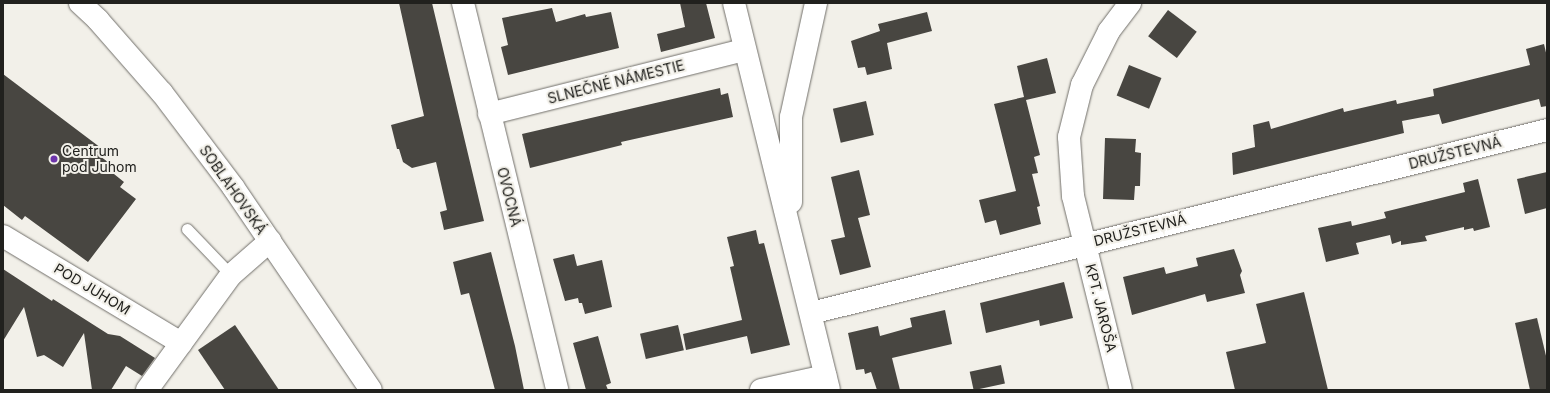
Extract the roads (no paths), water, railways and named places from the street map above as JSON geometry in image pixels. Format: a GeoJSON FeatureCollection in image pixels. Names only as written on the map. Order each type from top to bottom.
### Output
{"type":"FeatureCollection","features":[{"type":"Feature","properties":{"kind":"street","name":"SOBLAHOVSKÁ"},"geometry":{"type":"LineString","coordinates":[[80,3],[162,93],[233,187],[371,390]]}},
{"type":"Feature","properties":{"kind":"street","name":"OVOCNÁ"},"geometry":{"type":"LineString","coordinates":[[463,3],[557,390]]}},
{"type":"Feature","properties":{"kind":"street"},"geometry":{"type":"LineString","coordinates":[[734,3],[744,50],[792,235],[827,383],[761,390]]}},
{"type":"Feature","properties":{"kind":"street"},"geometry":{"type":"LineString","coordinates":[[792,235],[791,117],[816,3]]}},
{"type":"Feature","properties":{"kind":"street","name":"KPT. JAROŠA"},"geometry":{"type":"LineString","coordinates":[[1121,390],[1086,243],[1073,196],[1069,137],[1082,86],[1109,31],[1130,3]]}},
{"type":"Feature","properties":{"kind":"street","name":"SLNEČNÉ NÁMESTIE"},"geometry":{"type":"LineString","coordinates":[[489,114],[744,50]]}},
{"type":"Feature","properties":{"kind":"street","name":"DRUŽSTEVNÁ"},"geometry":{"type":"LineString","coordinates":[[811,313],[1086,243],[1547,130]]}},
{"type":"Feature","properties":{"kind":"street","name":"POD JUHOM"},"geometry":{"type":"LineString","coordinates":[[3,236],[181,343]]}},
{"type":"Feature","properties":{"kind":"street"},"geometry":{"type":"LineString","coordinates":[[147,390],[231,275],[270,241]]}},
{"type":"Feature","properties":{"kind":"lane"},"geometry":{"type":"LineString","coordinates":[[187,229],[218,265],[231,275]]}},
{"type":"Feature","properties":{"kind":"place","name":"Centrum pod Juhom"},"geometry":{"type":"Point","coordinates":[54,159]}}]}
